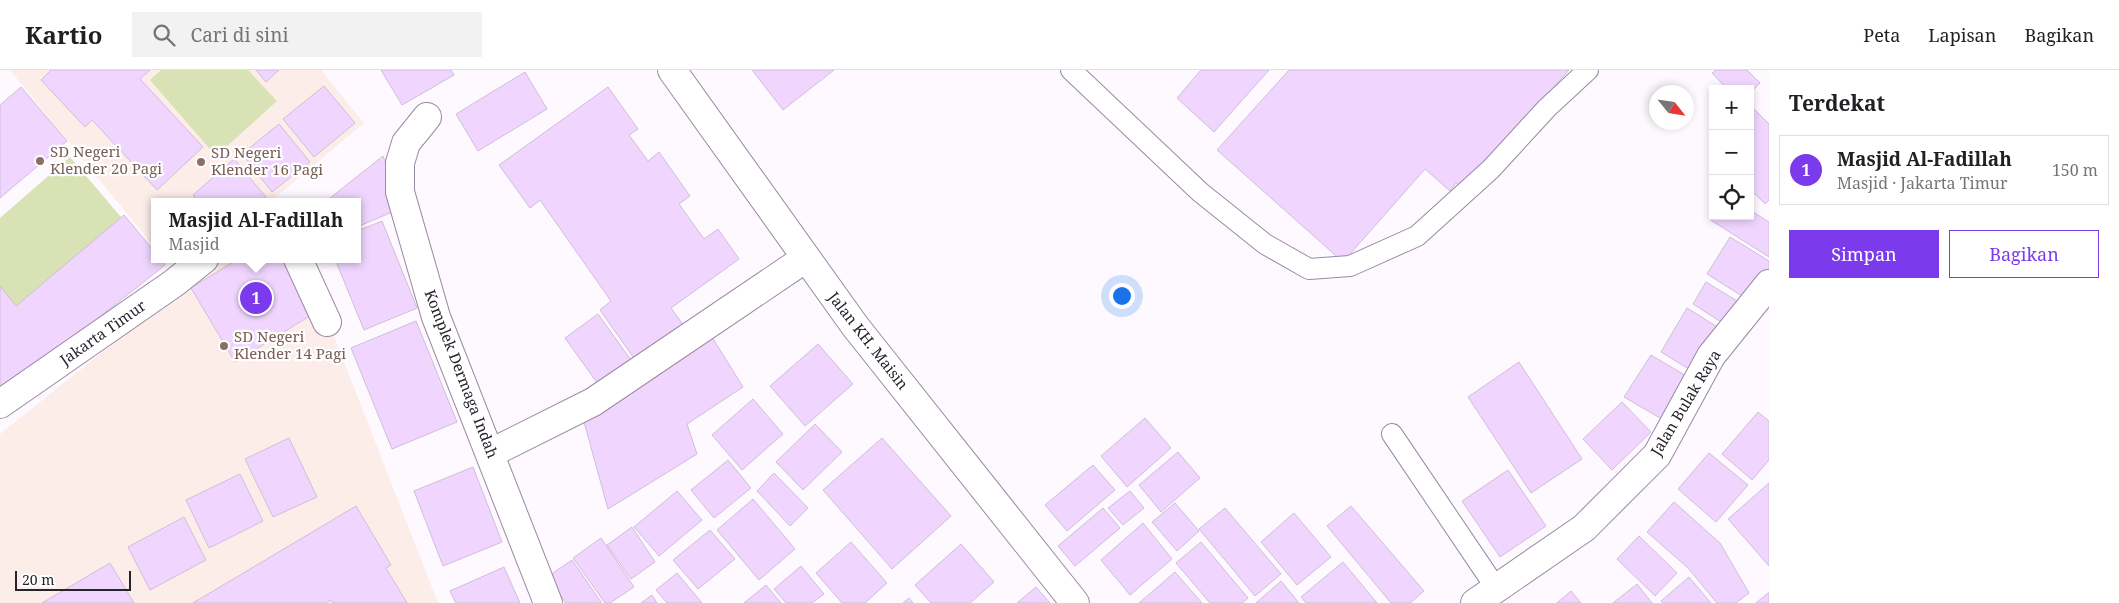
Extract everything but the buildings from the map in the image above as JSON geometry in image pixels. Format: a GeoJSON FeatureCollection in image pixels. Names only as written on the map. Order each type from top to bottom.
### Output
{"type":"FeatureCollection","features":[{"type":"Feature","properties":{"kind":"street","name":"Jalan KH. Maisin"},"geometry":{"type":"LineString","coordinates":[[672,70],[855,326],[1075,603]]}},
{"type":"Feature","properties":{"kind":"street","name":"Komplek Dermaga Indah"},"geometry":{"type":"LineString","coordinates":[[427,117],[406,143],[400,163],[400,192],[436,317],[491,453],[548,603]]}},
{"type":"Feature","properties":{"kind":"street"},"geometry":{"type":"LineString","coordinates":[[491,453],[593,402],[806,258]]}},
{"type":"Feature","properties":{"kind":"street","name":"Jakarta Timur"},"geometry":{"type":"LineString","coordinates":[[0,404],[174,283],[199,263]]}},
{"type":"Feature","properties":{"kind":"street"},"geometry":{"type":"LineString","coordinates":[[300,263],[326,322]]}},
{"type":"Feature","properties":{"kind":"street","name":"Jalan Bulak Raya"},"geometry":{"type":"LineString","coordinates":[[1485,596],[1584,528],[1657,455],[1711,356],[1769,284]]}},
{"type":"Feature","properties":{"kind":"lane"},"geometry":{"type":"LineString","coordinates":[[1071,70],[1200,192],[1265,244],[1309,269],[1350,266],[1417,236],[1490,169],[1547,108],[1588,70]]}},
{"type":"Feature","properties":{"kind":"lane"},"geometry":{"type":"LineString","coordinates":[[1392,434],[1485,596]]}},
{"type":"Feature","properties":{"kind":"shaded area","name":"SD Negeri Klender 16 Pagi"},"geometry":{"type":"Polygon","coordinates":[[[10,70],[321,70],[364,123],[275,198],[151,198],[151,243],[10,70]]]}},
{"type":"Feature","properties":{"kind":"shaded area","name":"SD Negeri Klender 14 Pagi"},"geometry":{"type":"Polygon","coordinates":[[[214,263],[306,263],[438,603],[0,603],[0,434],[214,263]]]}},
{"type":"Feature","properties":{"kind":"green space"},"geometry":{"type":"Polygon","coordinates":[[[161,70],[248,70],[277,101],[216,156],[150,80],[161,70]]]}},
{"type":"Feature","properties":{"kind":"green space"},"geometry":{"type":"Polygon","coordinates":[[[70,157],[126,223],[20,313],[0,290],[0,218],[70,157]]]}},
{"type":"Feature","properties":{"kind":"place","name":"SD Negeri Klender 20 Pagi"},"geometry":{"type":"Point","coordinates":[40,161]}},
{"type":"Feature","properties":{"kind":"place","name":"SD Negeri Klender 16 Pagi"},"geometry":{"type":"Point","coordinates":[201,162]}},
{"type":"Feature","properties":{"kind":"place","name":"Masjid Al-Fadillah"},"geometry":{"type":"Point","coordinates":[256,298]}},
{"type":"Feature","properties":{"kind":"place","name":"SD Negeri Klender 14 Pagi"},"geometry":{"type":"Point","coordinates":[224,346]}}]}
